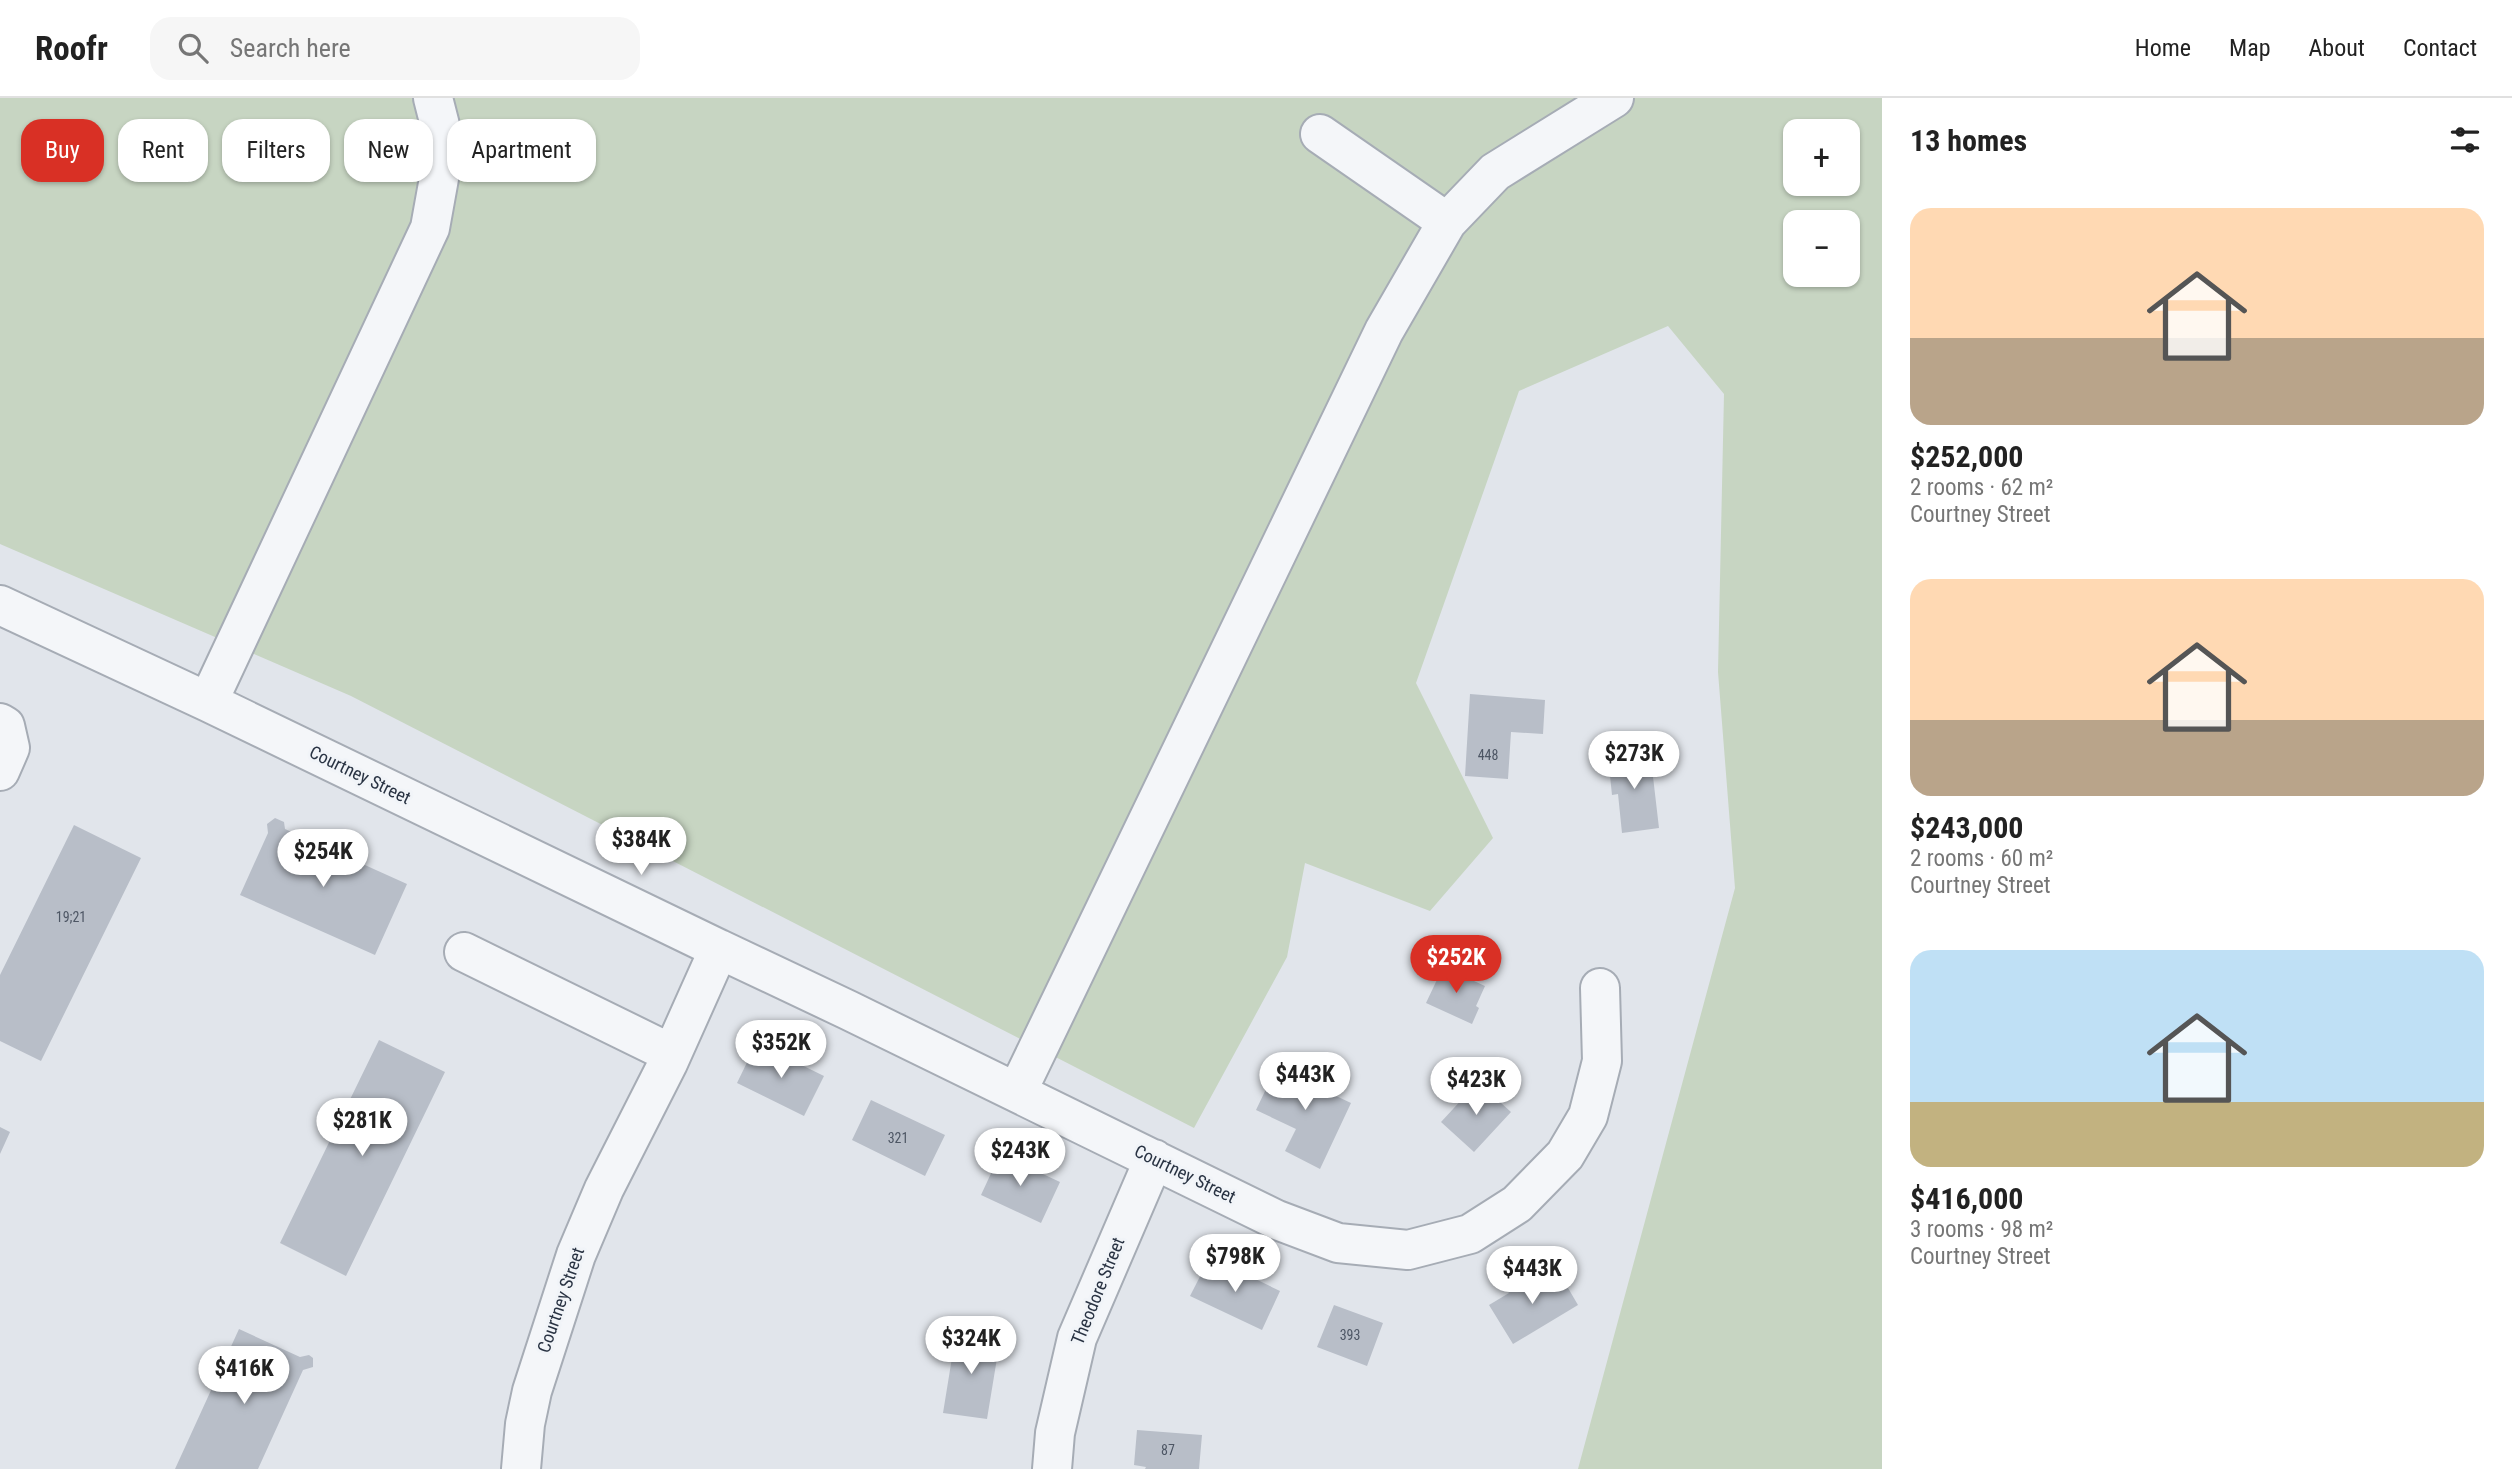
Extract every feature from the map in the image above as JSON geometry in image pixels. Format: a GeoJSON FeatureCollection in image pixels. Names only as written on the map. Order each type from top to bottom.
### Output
{"type":"FeatureCollection","features":[{"type":"Feature","properties":{"kind":"street"},"geometry":{"type":"LineString","coordinates":[[208,702],[430,228],[445,145],[433,98]]}},
{"type":"Feature","properties":{"kind":"street"},"geometry":{"type":"LineString","coordinates":[[1017,1092],[1384,331],[1447,222],[1495,172],[1614,98]]}},
{"type":"Feature","properties":{"kind":"street"},"geometry":{"type":"LineString","coordinates":[[1320,134],[1447,222]]}},
{"type":"Feature","properties":{"kind":"street","name":"Courtney Street"},"geometry":{"type":"LineString","coordinates":[[0,605],[719,948],[1277,1220],[1338,1243],[1408,1250],[1470,1234],[1517,1204],[1565,1155],[1588,1116],[1602,1061],[1600,988]]}},
{"type":"Feature","properties":{"kind":"street"},"geometry":{"type":"LineString","coordinates":[[0,723],[5,726],[10,748],[0,771]]}},
{"type":"Feature","properties":{"kind":"street","name":"Courtney Street"},"geometry":{"type":"LineString","coordinates":[[521,1469],[525,1424],[532,1391],[567,1279],[599,1199],[672,1054],[719,948]]}},
{"type":"Feature","properties":{"kind":"street"},"geometry":{"type":"LineString","coordinates":[[464,952],[672,1054]]}},
{"type":"Feature","properties":{"kind":"street","name":"Theodore Street"},"geometry":{"type":"LineString","coordinates":[[1052,1469],[1055,1433],[1077,1338],[1154,1159]]}},
{"type":"Feature","properties":{"kind":"green space"},"geometry":{"type":"Polygon","coordinates":[[[0,98],[1882,98],[1882,1469],[1578,1469],[1735,888],[1718,672],[1724,394],[1668,326],[1519,391],[1416,683],[1493,838],[1430,911],[1305,863],[1287,957],[1194,1128],[351,696],[0,544],[0,98]]]}},
{"type":"Feature","properties":{"kind":"building"},"geometry":{"type":"Polygon","coordinates":[[[1470,694],[1545,700],[1543,734],[1511,732],[1508,779],[1465,776],[1470,694]]]}},
{"type":"Feature","properties":{"kind":"building"},"geometry":{"type":"Polygon","coordinates":[[[1650,751],[1659,828],[1622,833],[1618,794],[1612,795],[1608,756],[1650,751]]]}},
{"type":"Feature","properties":{"kind":"building"},"geometry":{"type":"Polygon","coordinates":[[[275,818],[284,822],[285,829],[407,884],[375,955],[240,895],[268,833],[267,824],[275,818]]]}},
{"type":"Feature","properties":{"kind":"building"},"geometry":{"type":"Polygon","coordinates":[[[74,825],[141,858],[41,1061],[0,1041],[0,975],[74,825]]]}},
{"type":"Feature","properties":{"kind":"building"},"geometry":{"type":"Polygon","coordinates":[[[1443,967],[1485,986],[1472,1024],[1426,1003],[1443,967]]]}},
{"type":"Feature","properties":{"kind":"building"},"geometry":{"type":"Polygon","coordinates":[[[379,1040],[445,1072],[346,1276],[280,1243],[379,1040]]]}},
{"type":"Feature","properties":{"kind":"building"},"geometry":{"type":"Polygon","coordinates":[[[755,1046],[775,1055],[777,1053],[824,1076],[804,1116],[737,1083],[755,1046]]]}},
{"type":"Feature","properties":{"kind":"building"},"geometry":{"type":"Polygon","coordinates":[[[1300,1060],[1325,1072],[1317,1087],[1351,1103],[1320,1169],[1285,1151],[1296,1129],[1256,1110],[1276,1068],[1292,1076],[1300,1060]]]}},
{"type":"Feature","properties":{"kind":"building"},"geometry":{"type":"Polygon","coordinates":[[[1478,1082],[1511,1112],[1474,1152],[1441,1122],[1478,1082]]]}},
{"type":"Feature","properties":{"kind":"building"},"geometry":{"type":"Polygon","coordinates":[[[871,1100],[945,1135],[925,1176],[852,1140],[871,1100]]]}},
{"type":"Feature","properties":{"kind":"building"},"geometry":{"type":"Polygon","coordinates":[[[0,1127],[10,1132],[0,1154],[0,1127]]]}},
{"type":"Feature","properties":{"kind":"building"},"geometry":{"type":"Polygon","coordinates":[[[1000,1154],[1060,1182],[1041,1223],[981,1195],[1000,1154]]]}},
{"type":"Feature","properties":{"kind":"building"},"geometry":{"type":"Polygon","coordinates":[[[1210,1257],[1280,1291],[1262,1330],[1190,1296],[1210,1257]]]}},
{"type":"Feature","properties":{"kind":"building"},"geometry":{"type":"Polygon","coordinates":[[[1558,1271],[1578,1305],[1513,1344],[1489,1305],[1509,1293],[1505,1287],[1522,1277],[1529,1289],[1558,1271]]]}},
{"type":"Feature","properties":{"kind":"building"},"geometry":{"type":"Polygon","coordinates":[[[1334,1305],[1383,1323],[1367,1366],[1317,1347],[1334,1305]]]}},
{"type":"Feature","properties":{"kind":"building"},"geometry":{"type":"Polygon","coordinates":[[[239,1329],[300,1357],[309,1355],[313,1358],[313,1367],[303,1370],[258,1469],[175,1469],[239,1329]]]}},
{"type":"Feature","properties":{"kind":"building"},"geometry":{"type":"Polygon","coordinates":[[[956,1333],[1000,1340],[987,1419],[943,1413],[956,1333]]]}},
{"type":"Feature","properties":{"kind":"building"},"geometry":{"type":"Polygon","coordinates":[[[1137,1430],[1202,1435],[1199,1469],[1145,1469],[1146,1467],[1134,1465],[1137,1430]]]}}]}
